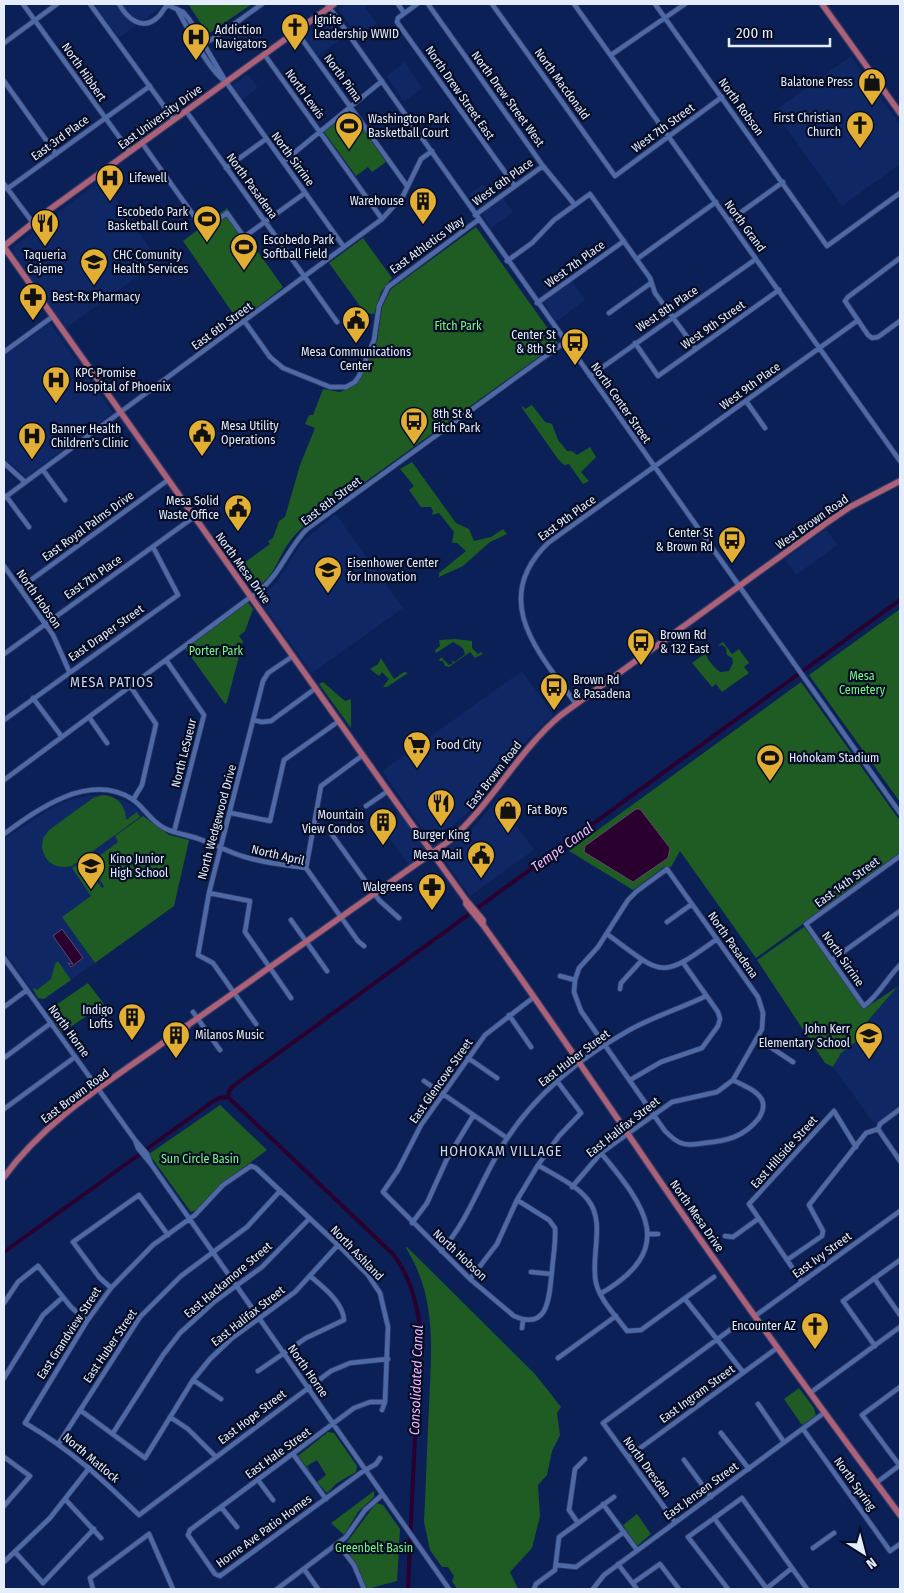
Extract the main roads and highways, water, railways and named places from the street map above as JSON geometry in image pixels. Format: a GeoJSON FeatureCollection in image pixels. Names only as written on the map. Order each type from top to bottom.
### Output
{"type":"FeatureCollection","features":[{"type":"Feature","properties":{"kind":"main road"},"geometry":{"type":"LineString","coordinates":[[822,4],[898,104],[900,113]]}},
{"type":"Feature","properties":{"kind":"main road","name":"East University Drive"},"geometry":{"type":"LineString","coordinates":[[4,246],[330,5]]}},
{"type":"Feature","properties":{"kind":"main road","name":"North Mesa Drive"},"geometry":{"type":"LineString","coordinates":[[4,246],[52,317],[432,853],[476,914],[483,920],[483,924],[777,1348],[900,1515]]}},
{"type":"Feature","properties":{"kind":"main road","name":"West Brown Road"},"geometry":{"type":"LineString","coordinates":[[739,586],[841,513],[900,481]]}},
{"type":"Feature","properties":{"kind":"main road","name":"East Brown Road"},"geometry":{"type":"LineString","coordinates":[[4,1177],[22,1154],[47,1129],[167,1040],[170,1035],[188,1025],[432,853],[474,817],[530,745],[549,725],[739,586]]}},
{"type":"Feature","properties":{"kind":"waterway","name":"Tempe Canal"},"geometry":{"type":"LineString","coordinates":[[228,1097],[232,1087],[900,600]]}},
{"type":"Feature","properties":{"kind":"waterway","name":"Consolidated Canal"},"geometry":{"type":"LineString","coordinates":[[228,1097],[393,1254],[404,1271],[411,1288],[420,1326],[408,1589]]}},
{"type":"Feature","properties":{"kind":"waterway"},"geometry":{"type":"LineString","coordinates":[[4,1252],[212,1102],[219,1098],[228,1097]]}},
{"type":"Feature","properties":{"kind":"place","name":"Ignite Leadership WWID"},"geometry":{"type":"Point","coordinates":[295,51]}},
{"type":"Feature","properties":{"kind":"place","name":"Addiction Navigators"},"geometry":{"type":"Point","coordinates":[196,61]}},
{"type":"Feature","properties":{"kind":"place","name":"Balatone Press"},"geometry":{"type":"Point","coordinates":[872,106]}},
{"type":"Feature","properties":{"kind":"place","name":"First Christian Church"},"geometry":{"type":"Point","coordinates":[860,149]}},
{"type":"Feature","properties":{"kind":"place","name":"Washington Park Basketball Court"},"geometry":{"type":"Point","coordinates":[349,150]}},
{"type":"Feature","properties":{"kind":"place","name":"Lifewell"},"geometry":{"type":"Point","coordinates":[110,202]}},
{"type":"Feature","properties":{"kind":"place","name":"Warehouse"},"geometry":{"type":"Point","coordinates":[423,225]}},
{"type":"Feature","properties":{"kind":"place","name":"Escobedo Park Basketball Court"},"geometry":{"type":"Point","coordinates":[207,243]}},
{"type":"Feature","properties":{"kind":"place","name":"Taqueria Cajeme"},"geometry":{"type":"Point","coordinates":[45,247]}},
{"type":"Feature","properties":{"kind":"place","name":"Escobedo Park Softball Field"},"geometry":{"type":"Point","coordinates":[244,271]}},
{"type":"Feature","properties":{"kind":"place","name":"CHC Comunity Health Services"},"geometry":{"type":"Point","coordinates":[94,286]}},
{"type":"Feature","properties":{"kind":"place","name":"Best-Rx Pharmacy"},"geometry":{"type":"Point","coordinates":[33,321]}},
{"type":"Feature","properties":{"kind":"place","name":"Mesa Communications Center"},"geometry":{"type":"Point","coordinates":[356,344]}},
{"type":"Feature","properties":{"kind":"place","name":"Center St & 8th St"},"geometry":{"type":"Point","coordinates":[575,366]}},
{"type":"Feature","properties":{"kind":"place","name":"KPC Promise Hospital of Phoenix"},"geometry":{"type":"Point","coordinates":[56,404]}},
{"type":"Feature","properties":{"kind":"place","name":"8th St & Fitch Park"},"geometry":{"type":"Point","coordinates":[414,445]}},
{"type":"Feature","properties":{"kind":"place","name":"Mesa Utility Operations"},"geometry":{"type":"Point","coordinates":[202,457]}},
{"type":"Feature","properties":{"kind":"place","name":"Banner Health Children's Clinic"},"geometry":{"type":"Point","coordinates":[32,460]}},
{"type":"Feature","properties":{"kind":"place","name":"Mesa Solid Waste Office"},"geometry":{"type":"Point","coordinates":[238,532]}},
{"type":"Feature","properties":{"kind":"place","name":"Center St & Brown Rd"},"geometry":{"type":"Point","coordinates":[732,564]}},
{"type":"Feature","properties":{"kind":"place","name":"Eisenhower Center for Innovation"},"geometry":{"type":"Point","coordinates":[328,594]}},
{"type":"Feature","properties":{"kind":"place","name":"Brown Rd & 132 East"},"geometry":{"type":"Point","coordinates":[641,666]}},
{"type":"Feature","properties":{"kind":"place","name":"Brown Rd & Pasadena"},"geometry":{"type":"Point","coordinates":[554,711]}},
{"type":"Feature","properties":{"kind":"place","name":"Food City"},"geometry":{"type":"Point","coordinates":[417,769]}},
{"type":"Feature","properties":{"kind":"place","name":"Hohokam Stadium"},"geometry":{"type":"Point","coordinates":[770,782]}},
{"type":"Feature","properties":{"kind":"place","name":"Burger King"},"geometry":{"type":"Point","coordinates":[441,827]}},
{"type":"Feature","properties":{"kind":"place","name":"Fat Boys"},"geometry":{"type":"Point","coordinates":[508,834]}},
{"type":"Feature","properties":{"kind":"place","name":"Mountain View Condos"},"geometry":{"type":"Point","coordinates":[383,846]}},
{"type":"Feature","properties":{"kind":"place","name":"Mesa Mail"},"geometry":{"type":"Point","coordinates":[481,879]}},
{"type":"Feature","properties":{"kind":"place","name":"Kino Junior High School"},"geometry":{"type":"Point","coordinates":[91,890]}},
{"type":"Feature","properties":{"kind":"place","name":"Walgreens"},"geometry":{"type":"Point","coordinates":[432,911]}},
{"type":"Feature","properties":{"kind":"place","name":"Indigo Lofts"},"geometry":{"type":"Point","coordinates":[132,1041]}},
{"type":"Feature","properties":{"kind":"place","name":"Milanos Music"},"geometry":{"type":"Point","coordinates":[176,1059]}},
{"type":"Feature","properties":{"kind":"place","name":"John Kerr Elementary School"},"geometry":{"type":"Point","coordinates":[869,1060]}},
{"type":"Feature","properties":{"kind":"place","name":"Encounter AZ"},"geometry":{"type":"Point","coordinates":[815,1350]}},
{"type":"Feature","properties":{"kind":"district","name":"MESA PATIOS"},"geometry":{"type":"Point","coordinates":[112,682]}},
{"type":"Feature","properties":{"kind":"district","name":"HOHOKAM VILLAGE"},"geometry":{"type":"Point","coordinates":[501,1151]}},
{"type":"Feature","properties":{"kind":"park label","name":"Fitch Park"},"geometry":{"type":"Point","coordinates":[458,326]}},
{"type":"Feature","properties":{"kind":"park label","name":"Porter Park"},"geometry":{"type":"Point","coordinates":[216,651]}},
{"type":"Feature","properties":{"kind":"park label","name":"Mesa Cemetery"},"geometry":{"type":"Point","coordinates":[862,683]}},
{"type":"Feature","properties":{"kind":"park label","name":"Sun Circle Basin"},"geometry":{"type":"Point","coordinates":[200,1159]}},
{"type":"Feature","properties":{"kind":"park label","name":"Greenbelt Basin"},"geometry":{"type":"Point","coordinates":[374,1548]}}]}
